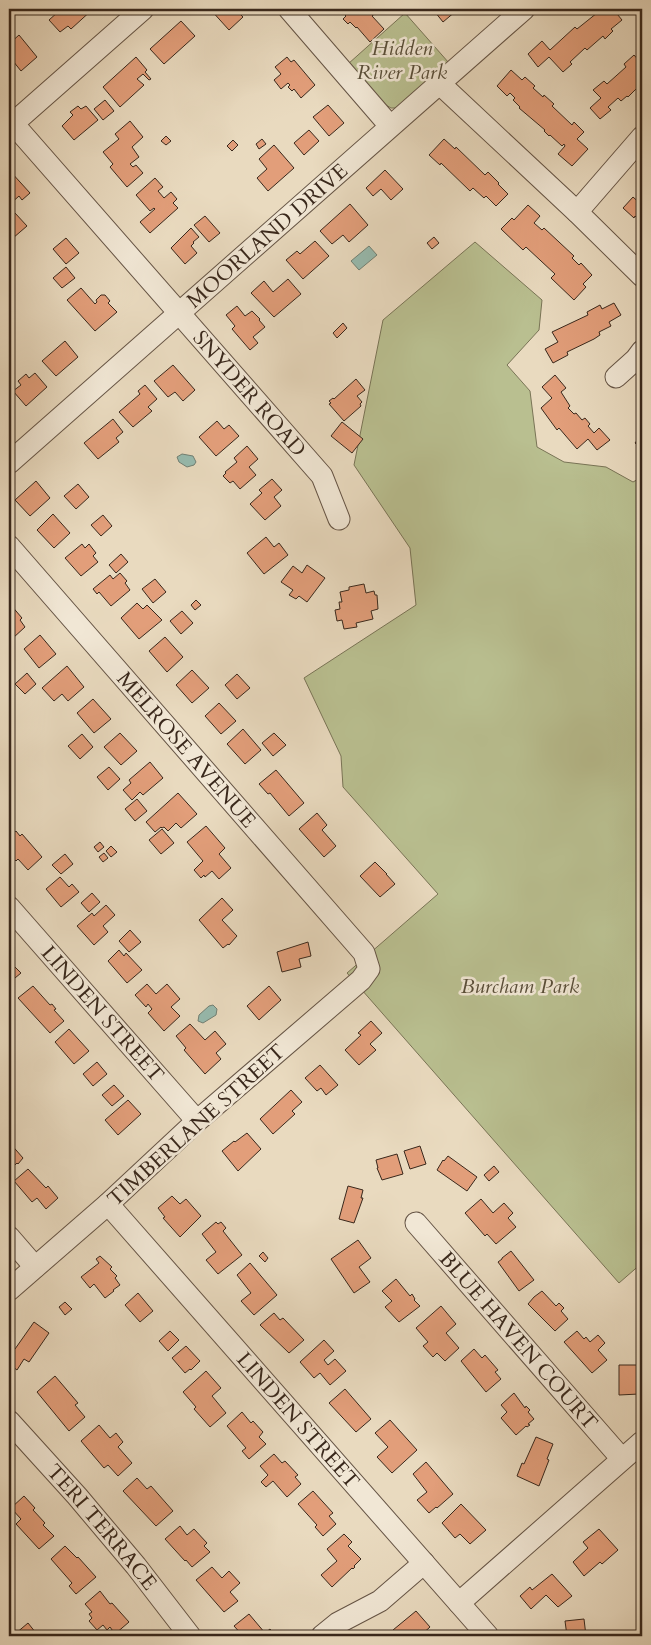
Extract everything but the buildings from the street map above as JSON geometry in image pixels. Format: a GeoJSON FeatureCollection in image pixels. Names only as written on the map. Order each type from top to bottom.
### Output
{"type":"FeatureCollection","features":[{"type":"Feature","properties":{"kind":"street"},"geometry":{"type":"LineString","coordinates":[[10,123],[143,9]]}},
{"type":"Feature","properties":{"kind":"street"},"geometry":{"type":"LineString","coordinates":[[289,9],[390,126]]}},
{"type":"Feature","properties":{"kind":"street","name":"MOORLAND DRIVE"},"geometry":{"type":"LineString","coordinates":[[9,463],[524,9]]}},
{"type":"Feature","properties":{"kind":"street"},"geometry":{"type":"LineString","coordinates":[[439,83],[577,212],[642,276]]}},
{"type":"Feature","properties":{"kind":"street","name":"SNYDER ROAD"},"geometry":{"type":"LineString","coordinates":[[10,123],[322,476],[339,519]]}},
{"type":"Feature","properties":{"kind":"street"},"geometry":{"type":"LineString","coordinates":[[577,212],[642,138]]}},
{"type":"Feature","properties":{"kind":"street"},"geometry":{"type":"LineString","coordinates":[[616,377],[636,359],[642,350]]}},
{"type":"Feature","properties":{"kind":"street","name":"MELROSE AVENUE"},"geometry":{"type":"LineString","coordinates":[[9,546],[364,953]]}},
{"type":"Feature","properties":{"kind":"street","name":"LINDEN STREET"},"geometry":{"type":"LineString","coordinates":[[9,907],[197,1121]]}},
{"type":"Feature","properties":{"kind":"street","name":"TIMBERLANE STREET"},"geometry":{"type":"LineString","coordinates":[[9,1290],[108,1204],[197,1121],[361,980],[368,969],[364,953]]}},
{"type":"Feature","properties":{"kind":"street","name":"LINDEN STREET"},"geometry":{"type":"LineString","coordinates":[[108,1204],[488,1636]]}},
{"type":"Feature","properties":{"kind":"street","name":"BLUE HAVEN COURT"},"geometry":{"type":"LineString","coordinates":[[416,1223],[622,1459]]}},
{"type":"Feature","properties":{"kind":"street"},"geometry":{"type":"LineString","coordinates":[[9,1237],[35,1267]]}},
{"type":"Feature","properties":{"kind":"street","name":"TERI TERRACE"},"geometry":{"type":"LineString","coordinates":[[9,1421],[78,1496],[136,1566],[190,1636]]}},
{"type":"Feature","properties":{"kind":"street"},"geometry":{"type":"LineString","coordinates":[[459,1603],[642,1442]]}},
{"type":"Feature","properties":{"kind":"street"},"geometry":{"type":"LineString","coordinates":[[322,1636],[338,1623],[380,1601],[424,1563]]}},
{"type":"Feature","properties":{"kind":"green space","name":"Hidden River Park"},"geometry":{"type":"Polygon","coordinates":[[[405,13],[449,63],[397,108],[391,108],[348,64],[405,13]]]}},
{"type":"Feature","properties":{"kind":"green space","name":"Burcham Park"},"geometry":{"type":"Polygon","coordinates":[[[475,242],[542,300],[539,330],[507,365],[530,391],[537,447],[564,462],[606,467],[633,482],[642,477],[642,1263],[619,1283],[347,973],[438,894],[343,787],[341,756],[304,678],[416,605],[410,548],[354,465],[383,320],[475,242]]]}},
{"type":"Feature","properties":{"kind":"water"},"geometry":{"type":"Polygon","coordinates":[[[369,246],[377,255],[359,270],[351,261],[369,246]]]}},
{"type":"Feature","properties":{"kind":"water"},"geometry":{"type":"Polygon","coordinates":[[[182,454],[193,456],[196,462],[194,465],[187,467],[179,462],[177,457],[182,454]]]}},
{"type":"Feature","properties":{"kind":"water"},"geometry":{"type":"Polygon","coordinates":[[[213,1005],[217,1009],[216,1015],[203,1023],[198,1021],[199,1015],[209,1006],[213,1005]]]}}]}
